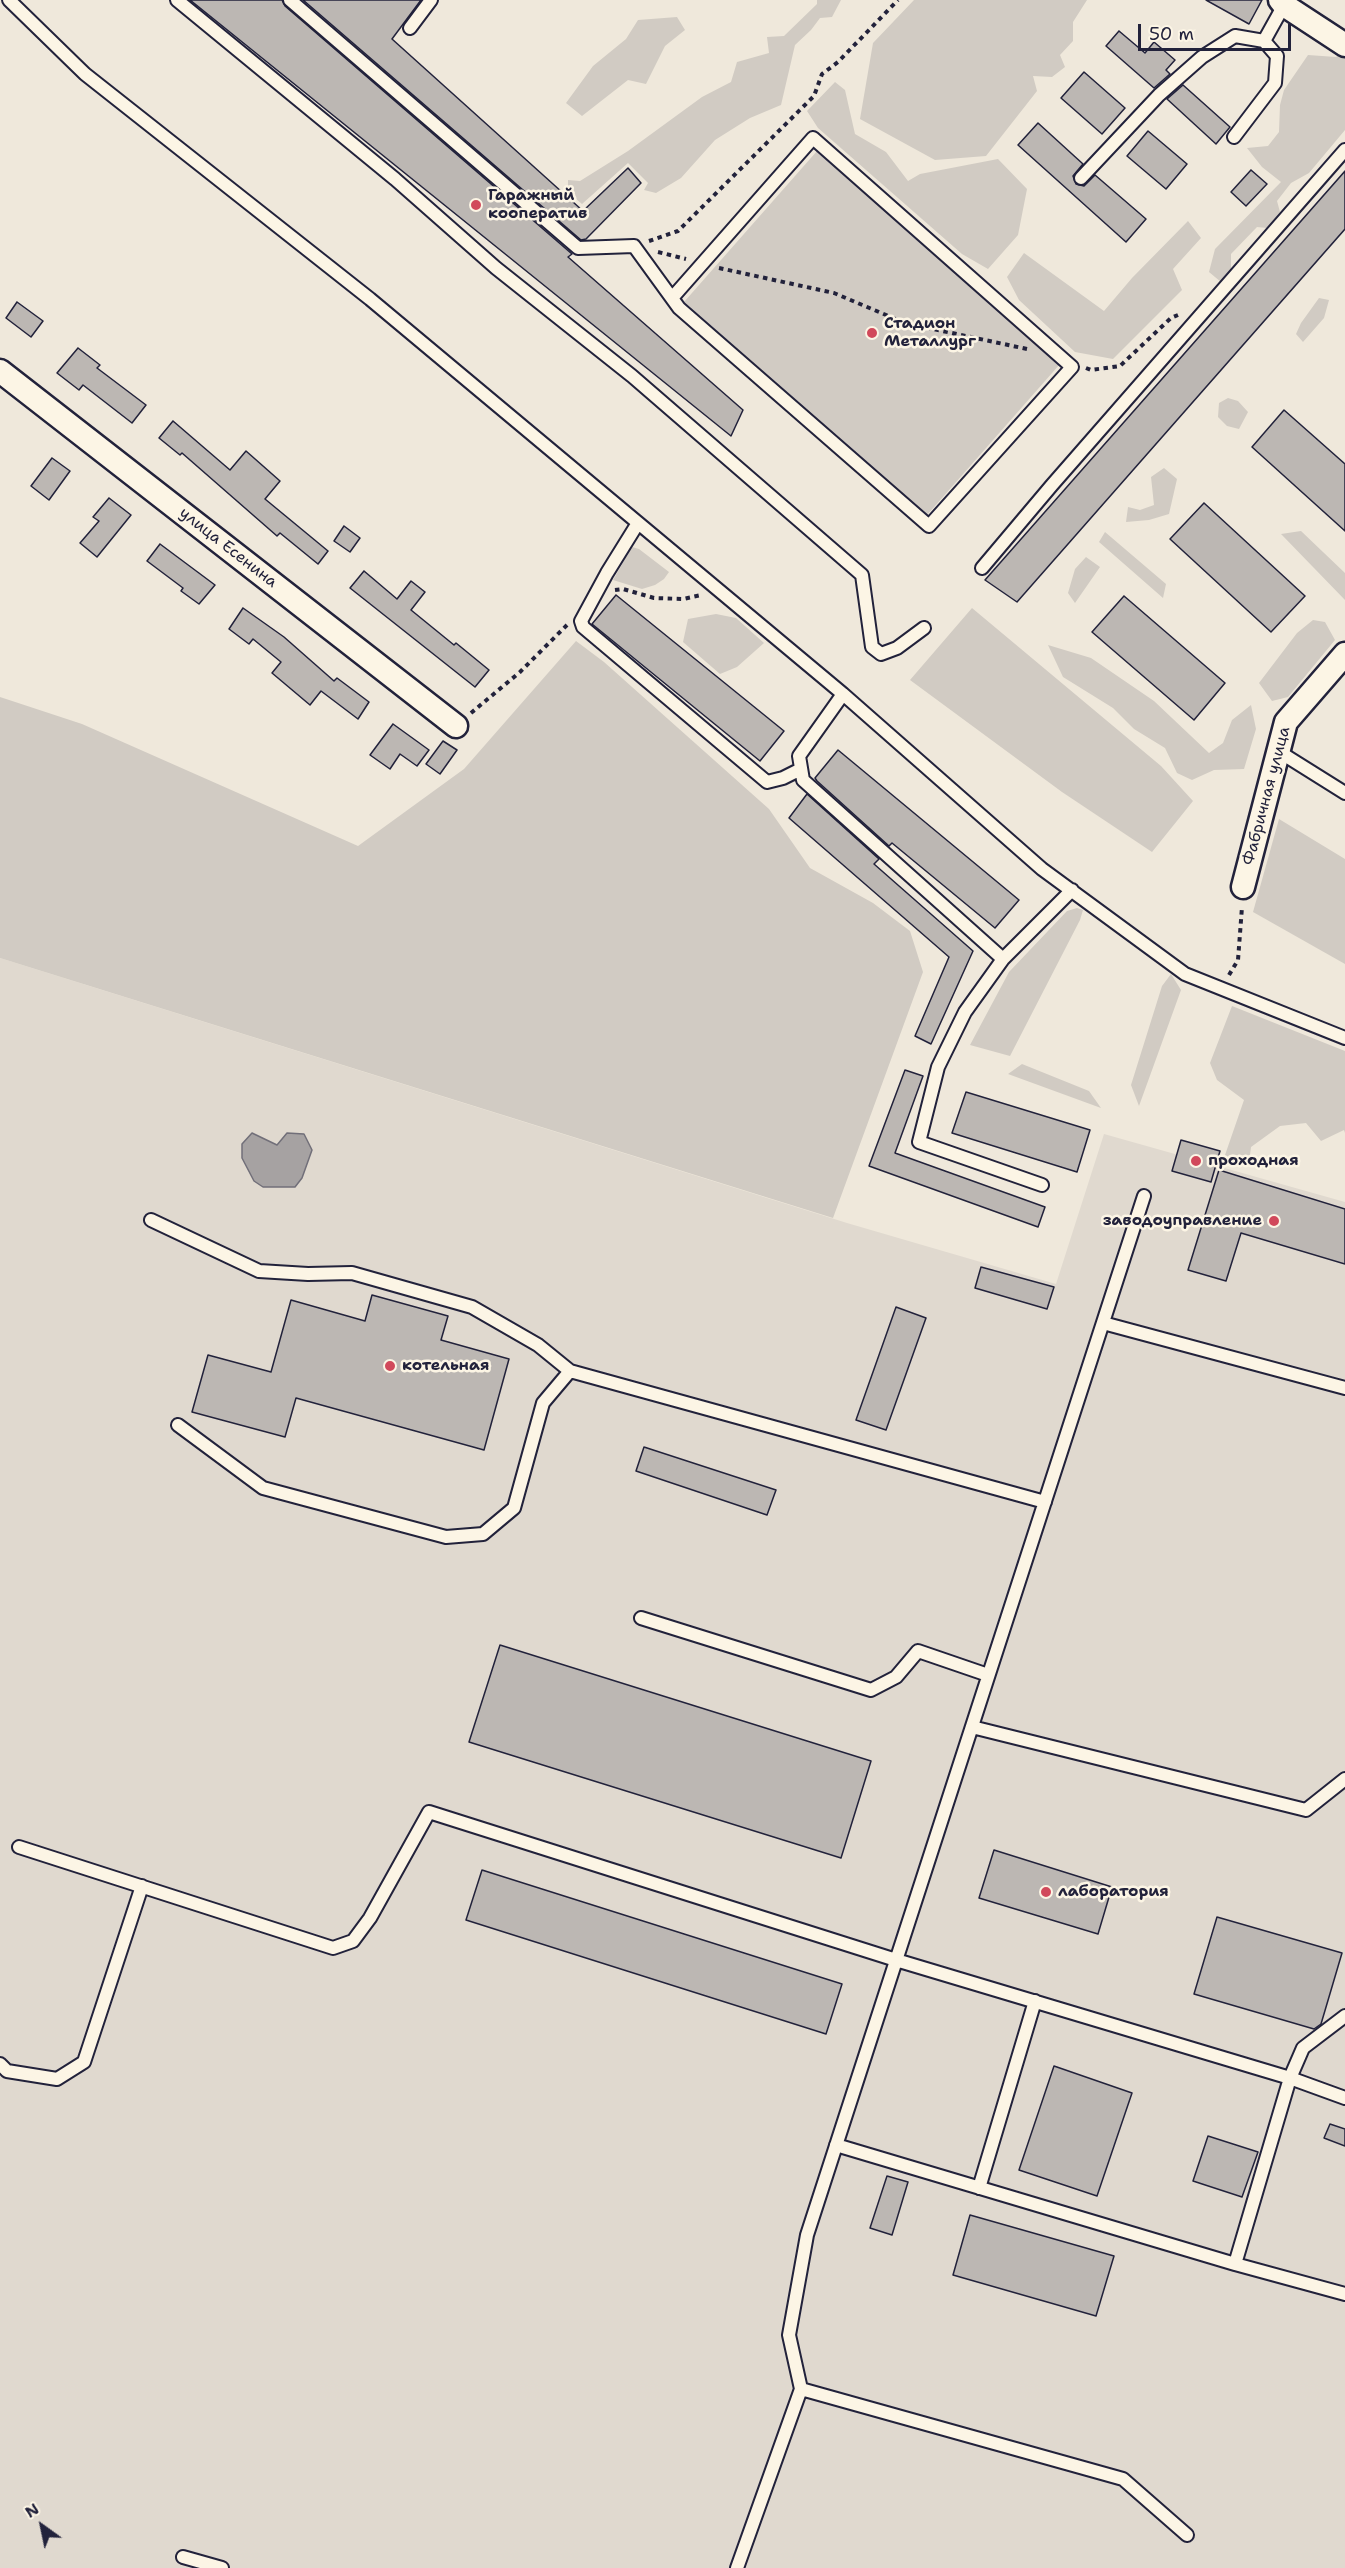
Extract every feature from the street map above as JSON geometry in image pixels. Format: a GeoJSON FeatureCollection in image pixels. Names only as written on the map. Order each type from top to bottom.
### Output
{"type":"FeatureCollection","features":[{"type":"Feature","properties":{"kind":"street"},"geometry":{"type":"LineString","coordinates":[[1282,3],[1345,45]]}},
{"type":"Feature","properties":{"kind":"street","name":"улица Есенина"},"geometry":{"type":"LineString","coordinates":[[0,371],[456,726]]}},
{"type":"Feature","properties":{"kind":"street","name":"Фабричная улица"},"geometry":{"type":"LineString","coordinates":[[1243,887],[1286,722],[1345,654]]}},
{"type":"Feature","properties":{"kind":"lane"},"geometry":{"type":"LineString","coordinates":[[9,0],[85,74],[370,299],[843,694],[1042,868],[1185,974],[1345,1038]]}},
{"type":"Feature","properties":{"kind":"lane"},"geometry":{"type":"LineString","coordinates":[[177,0],[395,179],[495,268],[632,376],[862,575],[872,647],[881,654],[897,648],[924,628]]}},
{"type":"Feature","properties":{"kind":"lane"},"geometry":{"type":"LineString","coordinates":[[290,0],[578,248],[634,246],[679,309],[929,526],[1072,367],[813,138],[672,298]]}},
{"type":"Feature","properties":{"kind":"lane"},"geometry":{"type":"LineString","coordinates":[[410,28],[430,0]]}},
{"type":"Feature","properties":{"kind":"lane"},"geometry":{"type":"LineString","coordinates":[[1263,41],[1282,3]]}},
{"type":"Feature","properties":{"kind":"lane"},"geometry":{"type":"LineString","coordinates":[[1080,178],[1159,95],[1202,57],[1235,36],[1263,41],[1277,56],[1275,83],[1234,137]]}},
{"type":"Feature","properties":{"kind":"lane"},"geometry":{"type":"LineString","coordinates":[[982,568],[1052,484],[1345,150]]}},
{"type":"Feature","properties":{"kind":"lane"},"geometry":{"type":"LineString","coordinates":[[638,523],[594,595],[581,621],[583,627],[767,782],[783,778],[801,769]]}},
{"type":"Feature","properties":{"kind":"lane"},"geometry":{"type":"LineString","coordinates":[[843,694],[799,756],[802,780],[1003,959]]}},
{"type":"Feature","properties":{"kind":"lane"},"geometry":{"type":"LineString","coordinates":[[1278,752],[1343,787]]}},
{"type":"Feature","properties":{"kind":"lane"},"geometry":{"type":"LineString","coordinates":[[1042,1185],[919,1142],[938,1067],[965,1012],[1003,959],[1072,890]]}},
{"type":"Feature","properties":{"kind":"lane"},"geometry":{"type":"LineString","coordinates":[[737,2568],[801,2389],[789,2335],[807,2235],[1144,1196]]}},
{"type":"Feature","properties":{"kind":"lane"},"geometry":{"type":"LineString","coordinates":[[152,1220],[259,1271],[308,1274],[352,1273],[472,1307],[538,1345],[570,1371],[1045,1502]]}},
{"type":"Feature","properties":{"kind":"lane"},"geometry":{"type":"LineString","coordinates":[[1103,1323],[1345,1388]]}},
{"type":"Feature","properties":{"kind":"lane"},"geometry":{"type":"LineString","coordinates":[[178,1425],[263,1488],[446,1537],[483,1534],[514,1508],[543,1403],[570,1371]]}},
{"type":"Feature","properties":{"kind":"lane"},"geometry":{"type":"LineString","coordinates":[[641,1618],[872,1690],[896,1677],[918,1651],[988,1676]]}},
{"type":"Feature","properties":{"kind":"lane"},"geometry":{"type":"LineString","coordinates":[[972,1727],[1305,1810],[1345,1779]]}},
{"type":"Feature","properties":{"kind":"lane"},"geometry":{"type":"LineString","coordinates":[[19,1847],[333,1948],[353,1941],[370,1918],[429,1812],[896,1960],[1290,2078],[1345,2098]]}},
{"type":"Feature","properties":{"kind":"lane"},"geometry":{"type":"LineString","coordinates":[[0,2064],[7,2071],[57,2079],[84,2062],[142,1886]]}},
{"type":"Feature","properties":{"kind":"lane"},"geometry":{"type":"LineString","coordinates":[[979,2188],[1035,2001]]}},
{"type":"Feature","properties":{"kind":"lane"},"geometry":{"type":"LineString","coordinates":[[1235,2264],[1290,2078],[1303,2048],[1345,2016]]}},
{"type":"Feature","properties":{"kind":"lane"},"geometry":{"type":"LineString","coordinates":[[836,2145],[1235,2264],[1345,2294]]}},
{"type":"Feature","properties":{"kind":"lane"},"geometry":{"type":"LineString","coordinates":[[801,2389],[1123,2479],[1187,2535]]}},
{"type":"Feature","properties":{"kind":"lane"},"geometry":{"type":"LineString","coordinates":[[183,2557],[222,2568]]}},
{"type":"Feature","properties":{"kind":"path"},"geometry":{"type":"LineString","coordinates":[[634,246],[678,231],[814,96],[822,74],[838,62],[898,0]]}},
{"type":"Feature","properties":{"kind":"path"},"geometry":{"type":"LineString","coordinates":[[634,246],[690,260]]}},
{"type":"Feature","properties":{"kind":"path"},"geometry":{"type":"LineString","coordinates":[[713,266],[834,293],[905,322],[1038,351]]}},
{"type":"Feature","properties":{"kind":"path"},"geometry":{"type":"LineString","coordinates":[[1081,366],[1091,370],[1120,366],[1171,318],[1182,314]]}},
{"type":"Feature","properties":{"kind":"path"},"geometry":{"type":"LineString","coordinates":[[456,726],[520,672],[594,595],[622,589],[654,598],[682,599],[702,594]]}},
{"type":"Feature","properties":{"kind":"path"},"geometry":{"type":"LineString","coordinates":[[1222,989],[1238,960],[1242,929],[1243,887]]}},
{"type":"Feature","properties":{"kind":"shaded area"},"geometry":{"type":"Polygon","coordinates":[[[817,0],[841,0],[832,17],[820,18],[795,45],[781,105],[750,118],[715,140],[681,178],[656,193],[644,190],[648,183],[628,163],[582,204],[568,192],[568,180],[580,181],[628,151],[702,97],[731,82],[737,62],[769,53],[767,37],[784,36],[817,4],[817,0]]]}},
{"type":"Feature","properties":{"kind":"shaded area"},"geometry":{"type":"Polygon","coordinates":[[[914,0],[1087,0],[1073,22],[1073,41],[1060,55],[1065,67],[1052,77],[1033,76],[1037,91],[986,156],[935,160],[860,119],[873,43],[914,0]]]}},
{"type":"Feature","properties":{"kind":"shaded area"},"geometry":{"type":"Polygon","coordinates":[[[677,17],[685,30],[665,46],[646,84],[628,80],[582,116],[566,103],[593,66],[626,39],[638,20],[677,17]]]}},
{"type":"Feature","properties":{"kind":"shaded area"},"geometry":{"type":"Polygon","coordinates":[[[1345,51],[1345,130],[1309,173],[1291,183],[1277,201],[1280,212],[1267,228],[1257,227],[1231,254],[1231,272],[1221,282],[1209,272],[1215,249],[1281,182],[1262,167],[1247,148],[1268,146],[1279,132],[1280,105],[1284,90],[1308,55],[1336,57],[1345,51]]]}},
{"type":"Feature","properties":{"kind":"shaded area"},"geometry":{"type":"Polygon","coordinates":[[[835,82],[845,90],[855,134],[886,152],[908,181],[920,174],[998,159],[1027,189],[1018,235],[988,269],[962,254],[818,128],[807,111],[835,82]]]}},
{"type":"Feature","properties":{"kind":"shaded area","name":"Стадион Металлург"},"geometry":{"type":"Polygon","coordinates":[[[817,151],[1060,364],[927,515],[684,302],[817,151]]]}},
{"type":"Feature","properties":{"kind":"shaded area"},"geometry":{"type":"Polygon","coordinates":[[[1188,221],[1201,238],[1173,269],[1182,290],[1113,359],[1075,352],[1019,300],[1007,277],[1024,253],[1104,311],[1132,278],[1188,221]]]}},
{"type":"Feature","properties":{"kind":"shaded area"},"geometry":{"type":"Polygon","coordinates":[[[1319,298],[1329,300],[1324,318],[1303,342],[1296,334],[1319,298]]]}},
{"type":"Feature","properties":{"kind":"shaded area"},"geometry":{"type":"Polygon","coordinates":[[[1228,398],[1238,401],[1248,412],[1239,429],[1227,426],[1218,417],[1219,403],[1228,398]]]}},
{"type":"Feature","properties":{"kind":"shaded area"},"geometry":{"type":"Polygon","coordinates":[[[1164,468],[1177,479],[1169,514],[1149,520],[1126,522],[1128,507],[1140,510],[1154,505],[1151,477],[1164,468]]]}},
{"type":"Feature","properties":{"kind":"shaded area"},"geometry":{"type":"Polygon","coordinates":[[[1301,531],[1345,573],[1345,600],[1281,534],[1301,531]]]}},
{"type":"Feature","properties":{"kind":"shaded area"},"geometry":{"type":"Polygon","coordinates":[[[1105,532],[1166,584],[1163,598],[1099,542],[1105,532]]]}},
{"type":"Feature","properties":{"kind":"shaded area"},"geometry":{"type":"Polygon","coordinates":[[[632,547],[639,549],[669,572],[664,579],[642,589],[613,580],[632,547]]]}},
{"type":"Feature","properties":{"kind":"shaded area"},"geometry":{"type":"Polygon","coordinates":[[[1086,557],[1100,567],[1075,603],[1068,593],[1075,569],[1086,557]]]}},
{"type":"Feature","properties":{"kind":"shaded area"},"geometry":{"type":"Polygon","coordinates":[[[972,608],[1161,766],[1193,801],[1152,852],[1062,792],[910,680],[972,608]]]}},
{"type":"Feature","properties":{"kind":"shaded area"},"geometry":{"type":"Polygon","coordinates":[[[716,614],[736,618],[764,643],[737,667],[720,674],[683,642],[688,619],[716,614]]]}},
{"type":"Feature","properties":{"kind":"shaded area"},"geometry":{"type":"Polygon","coordinates":[[[1313,620],[1325,622],[1335,640],[1288,697],[1272,701],[1259,683],[1297,633],[1313,620]]]}},
{"type":"Feature","properties":{"kind":"shaded area"},"geometry":{"type":"Polygon","coordinates":[[[576,641],[604,662],[769,809],[810,868],[873,903],[910,931],[923,972],[833,1218],[0,958],[0,697],[82,724],[358,846],[464,769],[576,641]]]}},
{"type":"Feature","properties":{"kind":"shaded area"},"geometry":{"type":"Polygon","coordinates":[[[1048,645],[1091,658],[1154,701],[1209,753],[1223,743],[1232,720],[1251,705],[1256,729],[1244,769],[1214,770],[1192,780],[1177,773],[1165,748],[1134,729],[1113,708],[1063,677],[1048,645]]]}},
{"type":"Feature","properties":{"kind":"shaded area"},"geometry":{"type":"Polygon","coordinates":[[[1279,819],[1345,859],[1345,964],[1253,912],[1279,819]]]}},
{"type":"Feature","properties":{"kind":"shaded area"},"geometry":{"type":"Polygon","coordinates":[[[1077,908],[1083,910],[1080,920],[1010,1056],[970,1045],[1009,972],[1067,911],[1077,908]]]}},
{"type":"Feature","properties":{"kind":"shaded area"},"geometry":{"type":"Polygon","coordinates":[[[0,958],[847,1223],[1056,1284],[1104,1134],[1345,1202],[1345,2568],[0,2568],[0,958]]]}},
{"type":"Feature","properties":{"kind":"shaded area"},"geometry":{"type":"Polygon","coordinates":[[[1171,974],[1181,990],[1139,1106],[1131,1085],[1162,986],[1171,974]]]}},
{"type":"Feature","properties":{"kind":"shaded area"},"geometry":{"type":"Polygon","coordinates":[[[1232,1006],[1345,1051],[1345,1133],[1344,1130],[1321,1141],[1306,1123],[1280,1126],[1251,1147],[1249,1163],[1224,1158],[1244,1100],[1217,1080],[1210,1063],[1232,1006]]]}},
{"type":"Feature","properties":{"kind":"shaded area"},"geometry":{"type":"Polygon","coordinates":[[[1022,1064],[1089,1091],[1101,1108],[1008,1074],[1022,1064]]]}},
{"type":"Feature","properties":{"kind":"shaded area"},"geometry":{"type":"Polygon","coordinates":[[[252,1133],[277,1145],[287,1133],[304,1134],[312,1150],[302,1178],[295,1187],[263,1187],[254,1181],[242,1158],[242,1144],[252,1133]]]}},
{"type":"Feature","properties":{"kind":"building","name":"Гаражный кооператив"},"geometry":{"type":"Polygon","coordinates":[[[190,0],[282,0],[285,6],[572,254],[568,257],[743,410],[731,436],[190,0]]]}},
{"type":"Feature","properties":{"kind":"building","name":"Гаражный кооператив"},"geometry":{"type":"Polygon","coordinates":[[[303,0],[421,0],[392,39],[583,211],[628,168],[641,183],[586,239],[581,240],[303,0]]]}},
{"type":"Feature","properties":{"kind":"building"},"geometry":{"type":"Polygon","coordinates":[[[1206,0],[1262,0],[1249,24],[1206,0]]]}},
{"type":"Feature","properties":{"kind":"building"},"geometry":{"type":"Polygon","coordinates":[[[1119,31],[1145,53],[1154,42],[1175,60],[1166,70],[1170,74],[1154,88],[1106,46],[1119,31]]]}},
{"type":"Feature","properties":{"kind":"building"},"geometry":{"type":"Polygon","coordinates":[[[1084,72],[1125,108],[1102,134],[1061,98],[1084,72]]]}},
{"type":"Feature","properties":{"kind":"building"},"geometry":{"type":"Polygon","coordinates":[[[1183,85],[1230,127],[1216,144],[1167,99],[1183,85]]]}},
{"type":"Feature","properties":{"kind":"building"},"geometry":{"type":"Polygon","coordinates":[[[1038,123],[1083,164],[1073,176],[1076,184],[1084,186],[1095,175],[1146,219],[1126,242],[1018,145],[1038,123]]]}},
{"type":"Feature","properties":{"kind":"building"},"geometry":{"type":"Polygon","coordinates":[[[1148,131],[1187,164],[1166,189],[1127,156],[1148,131]]]}},
{"type":"Feature","properties":{"kind":"building"},"geometry":{"type":"Polygon","coordinates":[[[1251,170],[1267,184],[1246,206],[1231,192],[1251,170]]]}},
{"type":"Feature","properties":{"kind":"building"},"geometry":{"type":"Polygon","coordinates":[[[1345,171],[1345,229],[1017,602],[985,580],[1345,171]]]}},
{"type":"Feature","properties":{"kind":"building"},"geometry":{"type":"Polygon","coordinates":[[[17,302],[43,321],[31,337],[6,318],[17,302]]]}},
{"type":"Feature","properties":{"kind":"building"},"geometry":{"type":"Polygon","coordinates":[[[78,348],[100,365],[97,368],[146,405],[132,423],[83,385],[79,390],[57,373],[78,348]]]}},
{"type":"Feature","properties":{"kind":"building"},"geometry":{"type":"Polygon","coordinates":[[[1284,410],[1345,464],[1345,531],[1252,447],[1284,410]]]}},
{"type":"Feature","properties":{"kind":"building"},"geometry":{"type":"Polygon","coordinates":[[[173,421],[230,470],[246,451],[280,481],[265,499],[328,551],[318,564],[280,533],[277,536],[182,453],[180,455],[159,438],[173,421]]]}},
{"type":"Feature","properties":{"kind":"building"},"geometry":{"type":"Polygon","coordinates":[[[52,458],[70,471],[49,500],[31,486],[52,458]]]}},
{"type":"Feature","properties":{"kind":"building"},"geometry":{"type":"Polygon","coordinates":[[[109,498],[131,515],[97,557],[80,543],[99,521],[93,517],[109,498]]]}},
{"type":"Feature","properties":{"kind":"building"},"geometry":{"type":"Polygon","coordinates":[[[1204,503],[1305,596],[1271,632],[1170,539],[1204,503]]]}},
{"type":"Feature","properties":{"kind":"building"},"geometry":{"type":"Polygon","coordinates":[[[344,526],[360,538],[350,552],[334,541],[344,526]]]}},
{"type":"Feature","properties":{"kind":"building"},"geometry":{"type":"Polygon","coordinates":[[[160,544],[215,585],[199,604],[181,591],[183,588],[147,561],[160,544]]]}},
{"type":"Feature","properties":{"kind":"building"},"geometry":{"type":"Polygon","coordinates":[[[364,571],[397,599],[411,581],[425,592],[411,610],[489,670],[475,687],[350,588],[364,571]]]}},
{"type":"Feature","properties":{"kind":"building"},"geometry":{"type":"Polygon","coordinates":[[[616,595],[784,731],[760,761],[592,624],[616,595]]]}},
{"type":"Feature","properties":{"kind":"building"},"geometry":{"type":"Polygon","coordinates":[[[1124,596],[1225,683],[1194,720],[1092,632],[1124,596]]]}},
{"type":"Feature","properties":{"kind":"building"},"geometry":{"type":"Polygon","coordinates":[[[243,608],[284,637],[334,681],[337,678],[369,702],[358,719],[321,691],[310,705],[272,673],[281,662],[253,639],[249,644],[229,629],[243,608]]]}},
{"type":"Feature","properties":{"kind":"building"},"geometry":{"type":"Polygon","coordinates":[[[393,724],[429,750],[417,766],[400,754],[390,769],[370,755],[393,724]]]}},
{"type":"Feature","properties":{"kind":"building"},"geometry":{"type":"Polygon","coordinates":[[[443,741],[457,750],[440,774],[426,764],[443,741]]]}},
{"type":"Feature","properties":{"kind":"building"},"geometry":{"type":"Polygon","coordinates":[[[838,750],[1019,900],[995,928],[892,843],[889,846],[817,781],[815,778],[838,750]]]}},
{"type":"Feature","properties":{"kind":"building"},"geometry":{"type":"Polygon","coordinates":[[[807,794],[879,859],[874,864],[973,951],[931,1044],[915,1036],[949,957],[789,818],[807,794]]]}},
{"type":"Feature","properties":{"kind":"building"},"geometry":{"type":"Polygon","coordinates":[[[905,1070],[923,1076],[895,1153],[1045,1207],[1038,1227],[869,1166],[905,1070]]]}},
{"type":"Feature","properties":{"kind":"building"},"geometry":{"type":"Polygon","coordinates":[[[966,1092],[1090,1130],[1077,1172],[952,1133],[966,1092]]]}},
{"type":"Feature","properties":{"kind":"building","name":"проходная"},"geometry":{"type":"Polygon","coordinates":[[[1181,1140],[1220,1151],[1211,1182],[1172,1171],[1181,1140]]]}},
{"type":"Feature","properties":{"kind":"building","name":"заводоуправление"},"geometry":{"type":"Polygon","coordinates":[[[1219,1170],[1345,1209],[1345,1264],[1241,1233],[1226,1281],[1188,1270],[1219,1170]]]}},
{"type":"Feature","properties":{"kind":"building"},"geometry":{"type":"Polygon","coordinates":[[[981,1267],[1054,1287],[1047,1309],[975,1288],[981,1267]]]}},
{"type":"Feature","properties":{"kind":"building","name":"котельная"},"geometry":{"type":"Polygon","coordinates":[[[372,1295],[448,1316],[441,1340],[509,1359],[484,1450],[296,1398],[285,1437],[192,1412],[208,1355],[271,1372],[291,1300],[365,1321],[372,1295]]]}},
{"type":"Feature","properties":{"kind":"building"},"geometry":{"type":"Polygon","coordinates":[[[896,1307],[926,1318],[886,1430],[856,1420],[896,1307]]]}},
{"type":"Feature","properties":{"kind":"building"},"geometry":{"type":"Polygon","coordinates":[[[644,1447],[776,1490],[767,1515],[636,1471],[644,1447]]]}},
{"type":"Feature","properties":{"kind":"building"},"geometry":{"type":"Polygon","coordinates":[[[500,1645],[871,1761],[841,1858],[469,1742],[500,1645]]]}},
{"type":"Feature","properties":{"kind":"building","name":"лаборатория"},"geometry":{"type":"Polygon","coordinates":[[[994,1850],[1112,1887],[1098,1934],[979,1898],[994,1850]]]}},
{"type":"Feature","properties":{"kind":"building"},"geometry":{"type":"Polygon","coordinates":[[[482,1870],[842,1984],[826,2034],[466,1920],[482,1870]]]}},
{"type":"Feature","properties":{"kind":"building"},"geometry":{"type":"Polygon","coordinates":[[[1217,1917],[1342,1953],[1321,2024],[1314,2029],[1194,1994],[1217,1917]]]}},
{"type":"Feature","properties":{"kind":"building"},"geometry":{"type":"Polygon","coordinates":[[[1054,2066],[1132,2093],[1097,2196],[1019,2170],[1054,2066]]]}},
{"type":"Feature","properties":{"kind":"building"},"geometry":{"type":"Polygon","coordinates":[[[1330,2124],[1345,2129],[1345,2146],[1324,2138],[1330,2124]]]}},
{"type":"Feature","properties":{"kind":"building"},"geometry":{"type":"Polygon","coordinates":[[[1208,2136],[1258,2152],[1242,2197],[1193,2181],[1208,2136]]]}},
{"type":"Feature","properties":{"kind":"building"},"geometry":{"type":"Polygon","coordinates":[[[887,2176],[908,2182],[892,2235],[870,2228],[887,2176]]]}},
{"type":"Feature","properties":{"kind":"building"},"geometry":{"type":"Polygon","coordinates":[[[970,2215],[1114,2256],[1096,2316],[953,2275],[970,2215]]]}},
{"type":"Feature","properties":{"kind":"place","name":"Гаражный кооператив"},"geometry":{"type":"Point","coordinates":[476,205]}},
{"type":"Feature","properties":{"kind":"place","name":"Стадион Металлург"},"geometry":{"type":"Point","coordinates":[872,333]}},
{"type":"Feature","properties":{"kind":"place","name":"проходная"},"geometry":{"type":"Point","coordinates":[1196,1161]}},
{"type":"Feature","properties":{"kind":"place","name":"заводоуправление"},"geometry":{"type":"Point","coordinates":[1274,1221]}},
{"type":"Feature","properties":{"kind":"place","name":"котельная"},"geometry":{"type":"Point","coordinates":[390,1366]}},
{"type":"Feature","properties":{"kind":"place","name":"лаборатория"},"geometry":{"type":"Point","coordinates":[1046,1892]}}]}
